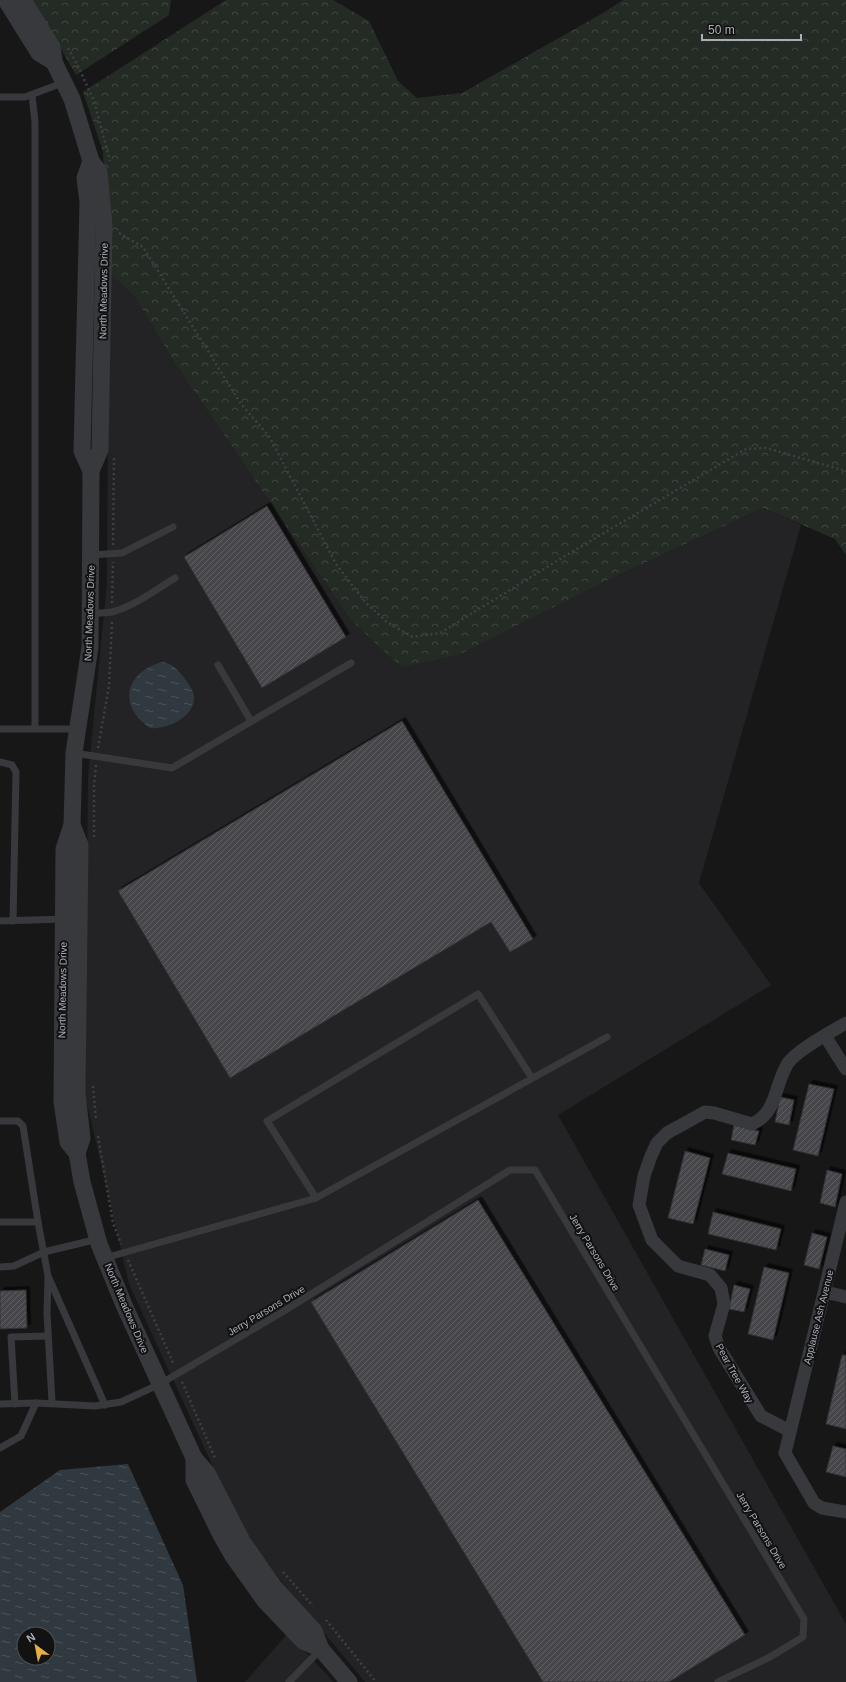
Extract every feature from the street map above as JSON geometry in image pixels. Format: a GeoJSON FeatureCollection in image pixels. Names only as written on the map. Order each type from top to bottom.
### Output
{"type":"FeatureCollection","features":[{"type":"Feature","properties":{"kind":"street","name":"North Meadows Drive"},"geometry":{"type":"LineString","coordinates":[[6,0],[39,54],[54,62]]}},
{"type":"Feature","properties":{"kind":"street","name":"North Meadows Drive"},"geometry":{"type":"LineString","coordinates":[[23,0],[52,47],[54,62],[65,82],[83,130],[91,161],[99,172],[104,225],[100,450],[91,471],[90,647],[87,676],[74,753],[72,825],[64,849],[71,919],[77,1092],[82,1138],[77,1153],[82,1182],[98,1239],[124,1305],[194,1458],[207,1473],[242,1541],[274,1587],[314,1631],[321,1649],[348,1682]]}},
{"type":"Feature","properties":{"kind":"street","name":"Pear Tree Way"},"geometry":{"type":"LineString","coordinates":[[790,1431],[761,1416],[719,1348],[715,1336],[724,1304],[721,1288],[710,1275],[678,1266],[652,1240],[639,1205],[644,1176],[650,1156],[657,1143],[667,1133],[696,1115],[705,1112],[714,1113],[752,1124],[762,1120],[769,1112],[776,1090],[788,1063],[801,1051],[846,1023]]}},
{"type":"Feature","properties":{"kind":"street"},"geometry":{"type":"LineString","coordinates":[[825,1036],[846,1070]]}},
{"type":"Feature","properties":{"kind":"street","name":"Applause Ash Avenue"},"geometry":{"type":"LineString","coordinates":[[790,1431],[846,1202]]}},
{"type":"Feature","properties":{"kind":"street"},"geometry":{"type":"LineString","coordinates":[[825,1292],[846,1297]]}},
{"type":"Feature","properties":{"kind":"street"},"geometry":{"type":"LineString","coordinates":[[790,1431],[785,1452],[789,1463],[814,1503],[822,1508],[846,1512]]}},
{"type":"Feature","properties":{"kind":"lane"},"geometry":{"type":"LineString","coordinates":[[0,97],[25,97],[65,82]]}},
{"type":"Feature","properties":{"kind":"lane"},"geometry":{"type":"LineString","coordinates":[[32,95],[35,122],[35,729]]}},
{"type":"Feature","properties":{"kind":"lane"},"geometry":{"type":"LineString","coordinates":[[91,555],[113,555],[131,550],[173,527]]}},
{"type":"Feature","properties":{"kind":"lane"},"geometry":{"type":"LineString","coordinates":[[90,614],[112,612],[142,598],[175,578]]}},
{"type":"Feature","properties":{"kind":"lane"},"geometry":{"type":"LineString","coordinates":[[74,753],[172,768],[351,662]]}},
{"type":"Feature","properties":{"kind":"lane"},"geometry":{"type":"LineString","coordinates":[[218,665],[251,721]]}},
{"type":"Feature","properties":{"kind":"lane"},"geometry":{"type":"LineString","coordinates":[[0,729],[77,729]]}},
{"type":"Feature","properties":{"kind":"lane"},"geometry":{"type":"LineString","coordinates":[[0,762],[12,765],[16,772],[13,921]]}},
{"type":"Feature","properties":{"kind":"lane"},"geometry":{"type":"LineString","coordinates":[[0,921],[71,919]]}},
{"type":"Feature","properties":{"kind":"lane"},"geometry":{"type":"LineString","coordinates":[[316,1198],[267,1121],[478,994],[532,1078]]}},
{"type":"Feature","properties":{"kind":"lane"},"geometry":{"type":"LineString","coordinates":[[105,1258],[316,1198],[607,1037]]}},
{"type":"Feature","properties":{"kind":"lane"},"geometry":{"type":"LineString","coordinates":[[0,1121],[18,1121],[23,1126],[48,1276],[48,1336],[52,1402]]}},
{"type":"Feature","properties":{"kind":"lane","name":"Jerry Parsons Drive"},"geometry":{"type":"LineString","coordinates":[[0,1404],[52,1402],[94,1406],[121,1402],[179,1374],[284,1311],[510,1170],[535,1170],[804,1619],[803,1637],[770,1657],[718,1682]]}},
{"type":"Feature","properties":{"kind":"lane"},"geometry":{"type":"LineString","coordinates":[[0,1222],[38,1222]]}},
{"type":"Feature","properties":{"kind":"lane"},"geometry":{"type":"LineString","coordinates":[[0,1268],[14,1266],[44,1252],[98,1239]]}},
{"type":"Feature","properties":{"kind":"lane"},"geometry":{"type":"LineString","coordinates":[[48,1276],[105,1404]]}},
{"type":"Feature","properties":{"kind":"lane"},"geometry":{"type":"LineString","coordinates":[[15,1404],[11,1337],[48,1336]]}},
{"type":"Feature","properties":{"kind":"lane"},"geometry":{"type":"LineString","coordinates":[[0,1448],[21,1436],[36,1403]]}},
{"type":"Feature","properties":{"kind":"lane"},"geometry":{"type":"LineString","coordinates":[[289,1682],[321,1649]]}},
{"type":"Feature","properties":{"kind":"path"},"geometry":{"type":"LineString","coordinates":[[67,46],[94,101],[110,163]]}},
{"type":"Feature","properties":{"kind":"path"},"geometry":{"type":"LineString","coordinates":[[116,239],[116,232],[143,247],[241,404],[269,436],[336,564],[366,603],[387,622],[412,637],[440,633],[565,556],[746,449],[766,448],[846,471]]}},
{"type":"Feature","properties":{"kind":"path"},"geometry":{"type":"LineString","coordinates":[[94,840],[94,785],[101,726],[109,686],[112,612],[114,457]]}},
{"type":"Feature","properties":{"kind":"path"},"geometry":{"type":"LineString","coordinates":[[93,1084],[97,1123]]}},
{"type":"Feature","properties":{"kind":"path"},"geometry":{"type":"LineString","coordinates":[[98,1130],[100,1154],[113,1223],[218,1463]]}},
{"type":"Feature","properties":{"kind":"path"},"geometry":{"type":"LineString","coordinates":[[279,1566],[315,1608]]}},
{"type":"Feature","properties":{"kind":"path"},"geometry":{"type":"LineString","coordinates":[[321,1614],[359,1659],[376,1682]]}},
{"type":"Feature","properties":{"kind":"shaded area"},"geometry":{"type":"Polygon","coordinates":[[[109,273],[135,297],[174,362],[350,619],[461,654],[606,581],[763,508],[801,525],[699,883],[771,985],[558,1115],[846,1624],[846,1682],[365,1682],[276,1575],[237,1519],[129,1284],[85,1095],[88,776],[107,582],[109,273]]]}},
{"type":"Feature","properties":{"kind":"shaded area"},"geometry":{"type":"Polygon","coordinates":[[[288,1633],[330,1678],[333,1682],[245,1682],[288,1633]]]}},
{"type":"Feature","properties":{"kind":"green space"},"geometry":{"type":"Polygon","coordinates":[[[33,0],[171,0],[169,15],[76,75],[33,0]]]}},
{"type":"Feature","properties":{"kind":"green space"},"geometry":{"type":"Polygon","coordinates":[[[226,0],[333,0],[369,21],[398,81],[417,98],[462,93],[603,13],[623,0],[846,0],[846,555],[835,539],[763,508],[606,581],[461,654],[401,667],[350,619],[174,362],[135,297],[109,273],[103,152],[83,92],[226,0]]]}},
{"type":"Feature","properties":{"kind":"water"},"geometry":{"type":"Polygon","coordinates":[[[162,662],[173,666],[186,680],[194,697],[193,704],[185,716],[172,724],[165,727],[150,728],[133,710],[130,700],[130,691],[133,682],[140,674],[149,667],[162,662]]]}},
{"type":"Feature","properties":{"kind":"water"},"geometry":{"type":"Polygon","coordinates":[[[128,1464],[183,1585],[197,1682],[0,1682],[0,1512],[60,1470],[128,1464]]]}},
{"type":"Feature","properties":{"kind":"building"},"geometry":{"type":"Polygon","coordinates":[[[267,506],[346,637],[262,688],[184,557],[267,506]]]}},
{"type":"Feature","properties":{"kind":"building"},"geometry":{"type":"Polygon","coordinates":[[[402,721],[533,939],[510,952],[491,922],[230,1078],[118,891],[402,721]]]}},
{"type":"Feature","properties":{"kind":"building"},"geometry":{"type":"Polygon","coordinates":[[[809,1084],[834,1089],[818,1156],[793,1150],[809,1084]]]}},
{"type":"Feature","properties":{"kind":"building"},"geometry":{"type":"Polygon","coordinates":[[[780,1097],[794,1100],[789,1125],[775,1122],[780,1097]]]}},
{"type":"Feature","properties":{"kind":"building"},"geometry":{"type":"Polygon","coordinates":[[[734,1125],[759,1131],[755,1145],[731,1140],[734,1125]]]}},
{"type":"Feature","properties":{"kind":"building"},"geometry":{"type":"Polygon","coordinates":[[[685,1151],[710,1158],[693,1224],[668,1218],[685,1151]]]}},
{"type":"Feature","properties":{"kind":"building"},"geometry":{"type":"Polygon","coordinates":[[[728,1153],[796,1169],[791,1191],[722,1174],[728,1153]]]}},
{"type":"Feature","properties":{"kind":"building"},"geometry":{"type":"Polygon","coordinates":[[[827,1170],[842,1174],[835,1207],[820,1203],[827,1170]]]}},
{"type":"Feature","properties":{"kind":"building"},"geometry":{"type":"Polygon","coordinates":[[[478,1200],[745,1635],[669,1682],[543,1682],[311,1302],[478,1200]]]}},
{"type":"Feature","properties":{"kind":"building"},"geometry":{"type":"Polygon","coordinates":[[[713,1212],[781,1229],[776,1250],[708,1234],[713,1212]]]}},
{"type":"Feature","properties":{"kind":"building"},"geometry":{"type":"Polygon","coordinates":[[[812,1233],[827,1237],[819,1269],[804,1265],[812,1233]]]}},
{"type":"Feature","properties":{"kind":"building"},"geometry":{"type":"Polygon","coordinates":[[[705,1249],[729,1255],[725,1271],[701,1265],[705,1249]]]}},
{"type":"Feature","properties":{"kind":"building"},"geometry":{"type":"Polygon","coordinates":[[[764,1267],[789,1273],[773,1340],[748,1334],[764,1267]]]}},
{"type":"Feature","properties":{"kind":"building"},"geometry":{"type":"Polygon","coordinates":[[[734,1285],[750,1289],[744,1312],[729,1309],[734,1285]]]}},
{"type":"Feature","properties":{"kind":"building"},"geometry":{"type":"Polygon","coordinates":[[[26,1290],[27,1328],[0,1329],[0,1291],[26,1290]]]}},
{"type":"Feature","properties":{"kind":"building"},"geometry":{"type":"Polygon","coordinates":[[[842,1355],[846,1355],[846,1429],[826,1424],[842,1355]]]}},
{"type":"Feature","properties":{"kind":"building"},"geometry":{"type":"Polygon","coordinates":[[[833,1446],[846,1449],[846,1477],[826,1472],[833,1446]]]}}]}
